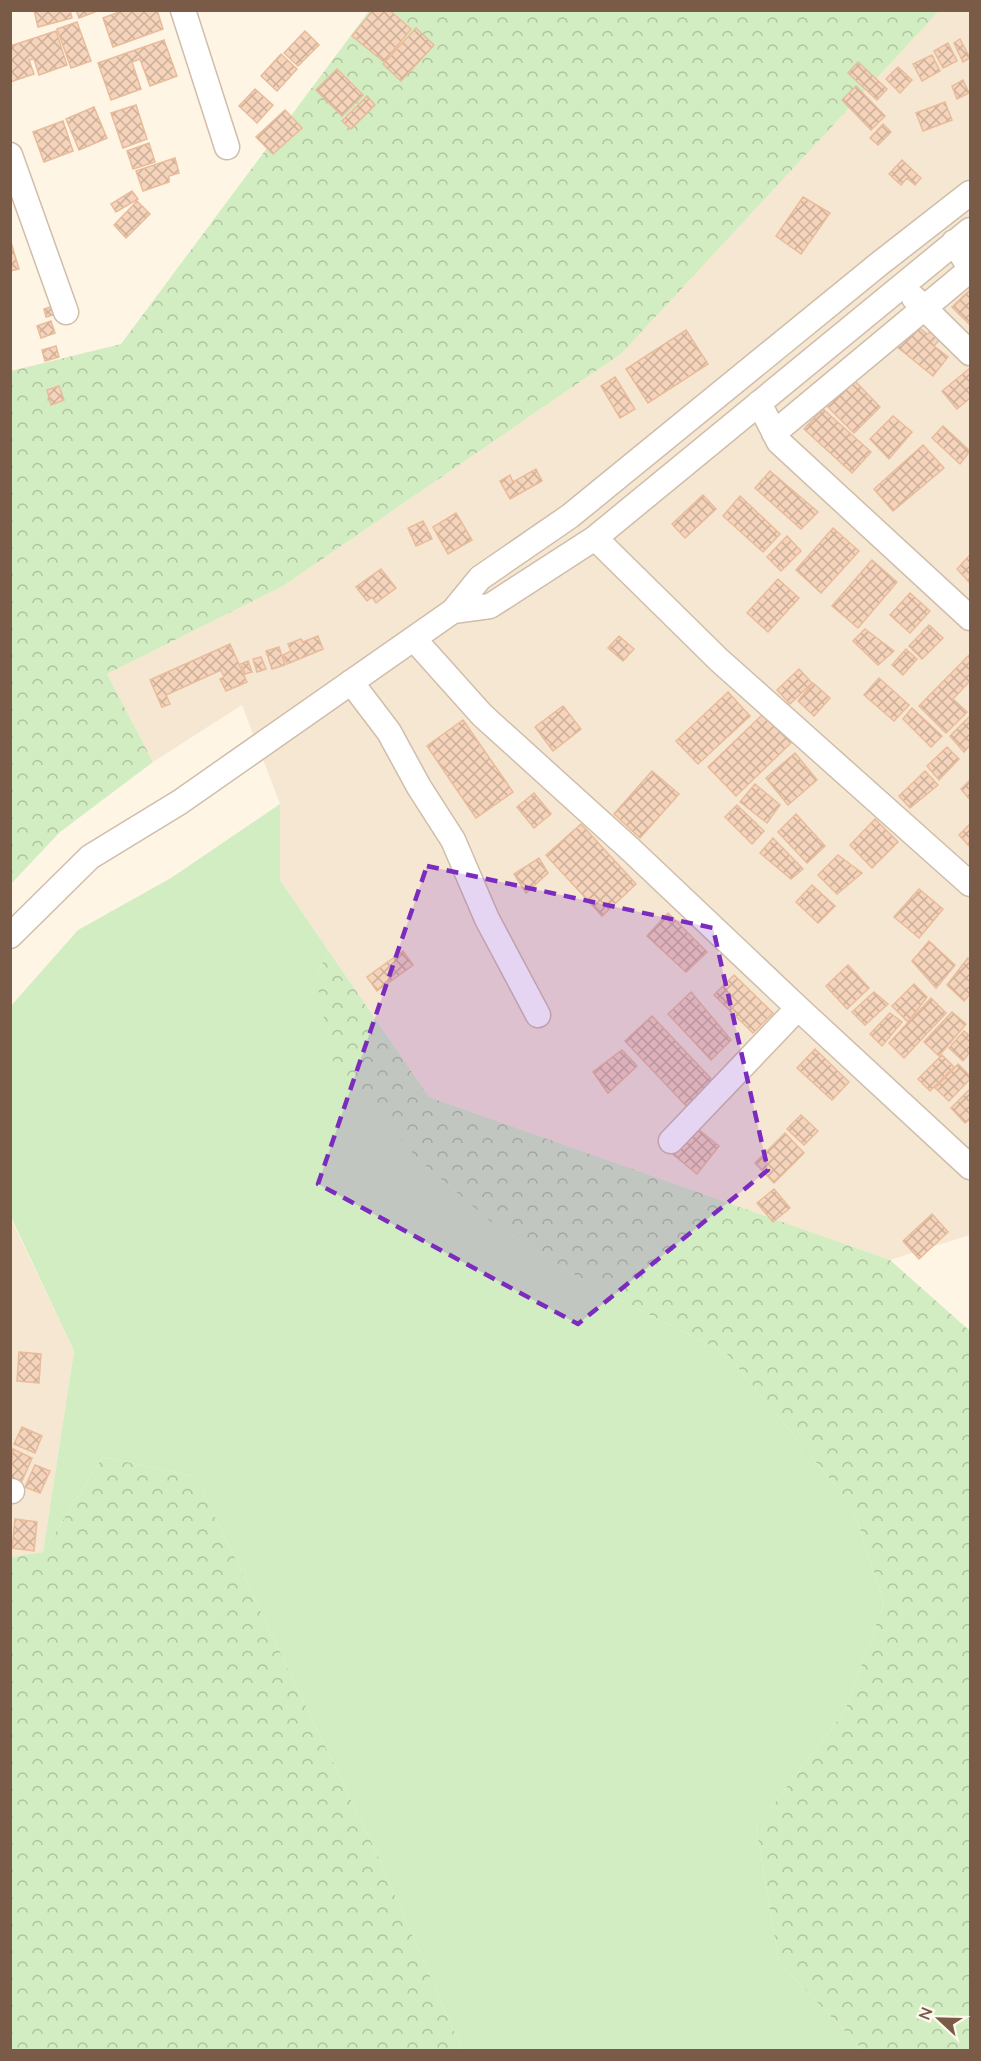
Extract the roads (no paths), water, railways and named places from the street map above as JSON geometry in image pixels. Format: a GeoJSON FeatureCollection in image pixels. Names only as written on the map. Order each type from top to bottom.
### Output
{"type":"FeatureCollection","features":[{"type":"Feature","properties":{"kind":"street"},"geometry":{"type":"LineString","coordinates":[[183,10],[227,147]]}},
{"type":"Feature","properties":{"kind":"street"},"geometry":{"type":"LineString","coordinates":[[10,155],[66,312]]}},
{"type":"Feature","properties":{"kind":"street"},"geometry":{"type":"LineString","coordinates":[[10,936],[90,857],[180,802],[453,611],[480,578],[570,516],[879,264],[970,194]]}},
{"type":"Feature","properties":{"kind":"street"},"geometry":{"type":"LineString","coordinates":[[453,611],[490,606],[595,538],[962,236],[968,265],[965,274],[926,309],[774,433]]}},
{"type":"Feature","properties":{"kind":"street"},"geometry":{"type":"LineString","coordinates":[[902,286],[970,353]]}},
{"type":"Feature","properties":{"kind":"street"},"geometry":{"type":"LineString","coordinates":[[759,403],[779,442],[970,618]]}},
{"type":"Feature","properties":{"kind":"street"},"geometry":{"type":"LineString","coordinates":[[595,538],[719,660],[970,884]]}},
{"type":"Feature","properties":{"kind":"street"},"geometry":{"type":"LineString","coordinates":[[414,639],[482,715],[630,849],[970,1167]]}},
{"type":"Feature","properties":{"kind":"street"},"geometry":{"type":"LineString","coordinates":[[351,682],[389,732],[419,787],[453,840],[487,920],[538,1015]]}},
{"type":"Feature","properties":{"kind":"street"},"geometry":{"type":"LineString","coordinates":[[671,1141],[798,1008]]}}]}
